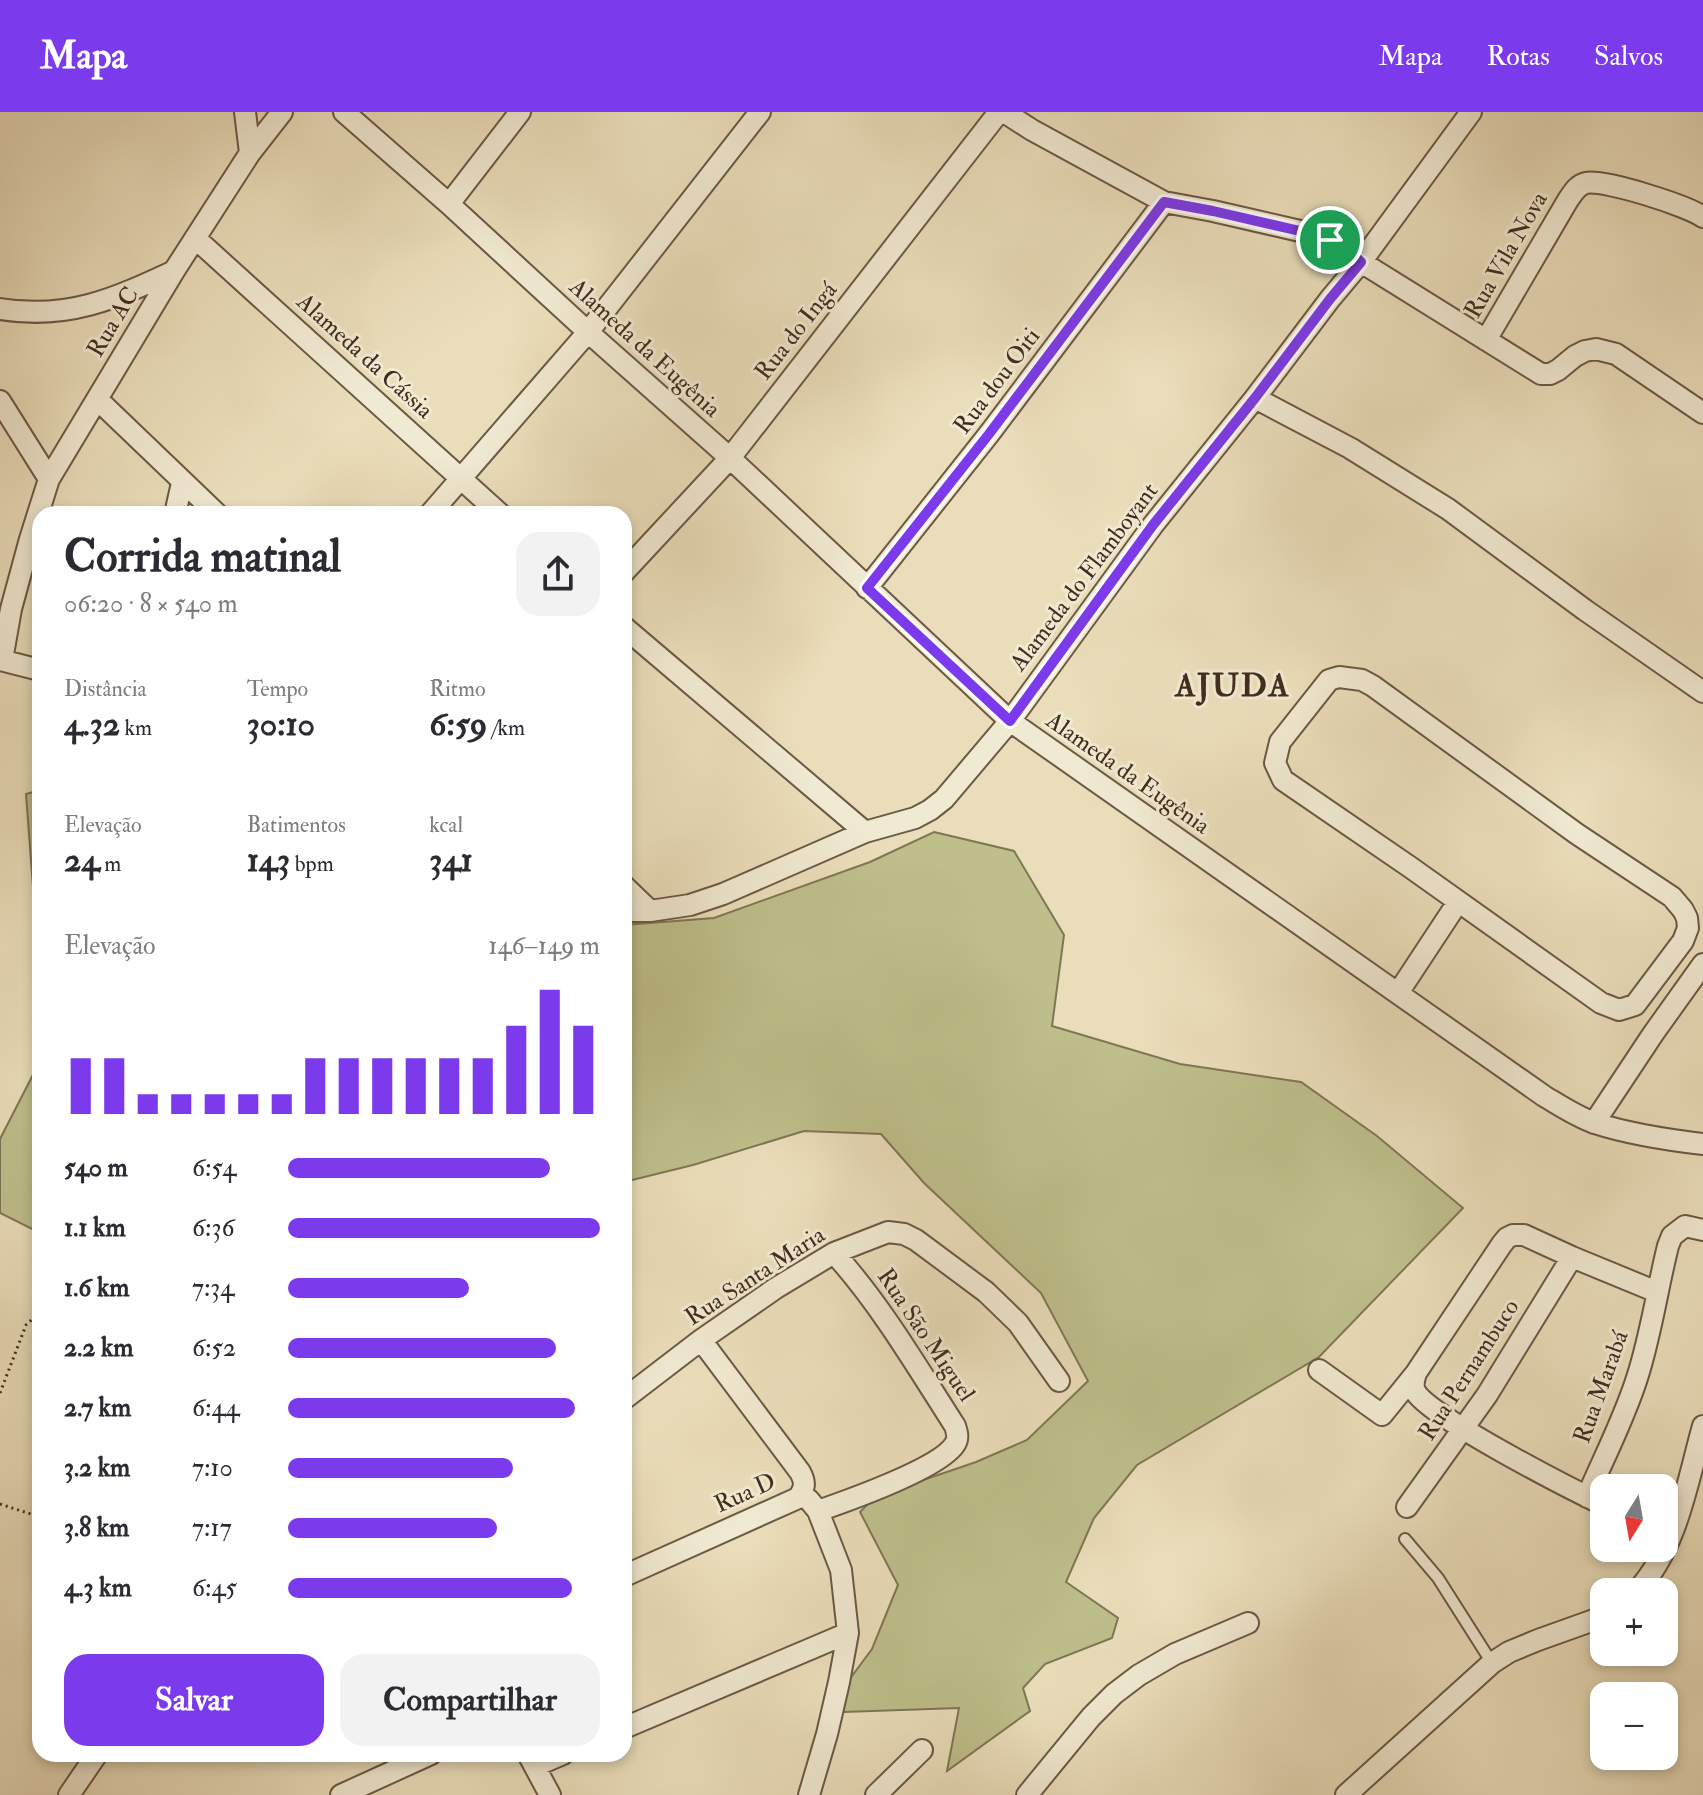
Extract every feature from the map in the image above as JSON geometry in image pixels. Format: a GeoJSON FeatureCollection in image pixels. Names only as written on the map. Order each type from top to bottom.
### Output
{"type":"FeatureCollection","features":[{"type":"Feature","properties":{"kind":"street"},"geometry":{"type":"LineString","coordinates":[[245,112],[250,153]]}},
{"type":"Feature","properties":{"kind":"street","name":"Rua AC"},"geometry":{"type":"LineString","coordinates":[[40,506],[49,479],[174,271],[250,153],[282,112]]}},
{"type":"Feature","properties":{"kind":"street","name":"Alameda da Eugênia"},"geometry":{"type":"LineString","coordinates":[[344,112],[730,458],[1010,721],[1544,1096],[1594,1123],[1703,1144]]}},
{"type":"Feature","properties":{"kind":"street"},"geometry":{"type":"LineString","coordinates":[[449,204],[520,112]]}},
{"type":"Feature","properties":{"kind":"street"},"geometry":{"type":"LineString","coordinates":[[437,506],[588,332],[760,112]]}},
{"type":"Feature","properties":{"kind":"street"},"geometry":{"type":"LineString","coordinates":[[1001,112],[1164,202],[1313,234],[1344,247],[1361,262],[1541,374],[1550,374],[1575,356],[1596,349],[1616,354],[1703,413]]}},
{"type":"Feature","properties":{"kind":"street","name":"Rua do Ingá"},"geometry":{"type":"LineString","coordinates":[[632,563],[730,458],[1001,112]]}},
{"type":"Feature","properties":{"kind":"street","name":"Alameda do Flamboyant"},"geometry":{"type":"LineString","coordinates":[[632,911],[690,905],[723,894],[865,832],[915,818],[944,799],[1010,721],[1153,525],[1361,262],[1471,112]]}},
{"type":"Feature","properties":{"kind":"street","name":"Rua Vila Nova"},"geometry":{"type":"LineString","coordinates":[[1486,340],[1568,200],[1581,184],[1601,183],[1643,194],[1680,205],[1703,217]]}},
{"type":"Feature","properties":{"kind":"street","name":"Rua dou Oiti"},"geometry":{"type":"LineString","coordinates":[[867,588],[989,434],[1164,202]]}},
{"type":"Feature","properties":{"kind":"street","name":"Alameda da Cássia"},"geometry":{"type":"LineString","coordinates":[[195,238],[491,506]]}},
{"type":"Feature","properties":{"kind":"street"},"geometry":{"type":"LineString","coordinates":[[0,309],[36,312],[79,308],[122,295],[174,271]]}},
{"type":"Feature","properties":{"kind":"street"},"geometry":{"type":"LineString","coordinates":[[1255,398],[1350,448],[1448,509],[1703,692]]}},
{"type":"Feature","properties":{"kind":"street"},"geometry":{"type":"LineString","coordinates":[[97,399],[208,506]]}},
{"type":"Feature","properties":{"kind":"street"},"geometry":{"type":"LineString","coordinates":[[0,401],[49,479]]}},
{"type":"Feature","properties":{"kind":"street"},"geometry":{"type":"LineString","coordinates":[[177,506],[182,483]]}},
{"type":"Feature","properties":{"kind":"street","name":"Rua AC"},"geometry":{"type":"LineString","coordinates":[[1,660],[32,533]]}},
{"type":"Feature","properties":{"kind":"street"},"geometry":{"type":"LineString","coordinates":[[632,634],[865,832]]}},
{"type":"Feature","properties":{"kind":"street"},"geometry":{"type":"LineString","coordinates":[[1,660],[32,668]]}},
{"type":"Feature","properties":{"kind":"street"},"geometry":{"type":"LineString","coordinates":[[1351,677],[1373,686],[1577,834],[1672,897],[1683,910],[1688,928],[1683,941],[1635,1005],[1619,1010],[1601,1003],[1458,902],[1283,780],[1277,771],[1275,763],[1280,742],[1329,680],[1351,677]]}},
{"type":"Feature","properties":{"kind":"street"},"geometry":{"type":"LineString","coordinates":[[632,894],[650,911]]}},
{"type":"Feature","properties":{"kind":"street"},"geometry":{"type":"LineString","coordinates":[[1398,993],[1458,902]]}},
{"type":"Feature","properties":{"kind":"street"},"geometry":{"type":"LineString","coordinates":[[1594,1123],[1703,964]]}},
{"type":"Feature","properties":{"kind":"street","name":"Rua Marabá"},"geometry":{"type":"LineString","coordinates":[[1604,1474],[1647,1341],[1672,1236],[1685,1226],[1703,1230]]}},
{"type":"Feature","properties":{"kind":"street","name":"Rua Santa Maria"},"geometry":{"type":"LineString","coordinates":[[632,1393],[776,1288],[834,1253],[888,1232],[904,1234],[916,1240],[986,1292],[1018,1323],[1059,1381]]}},
{"type":"Feature","properties":{"kind":"street"},"geometry":{"type":"LineString","coordinates":[[1319,1370],[1382,1415],[1416,1383],[1502,1244],[1513,1235],[1524,1235],[1657,1292]]}},
{"type":"Feature","properties":{"kind":"street","name":"Rua São Miguel"},"geometry":{"type":"LineString","coordinates":[[818,1511],[861,1496],[936,1460],[955,1445],[957,1438],[955,1426],[894,1332],[834,1253]]}},
{"type":"Feature","properties":{"kind":"street","name":"Rua Pernambuco"},"geometry":{"type":"LineString","coordinates":[[1407,1507],[1464,1430],[1572,1257]]}},
{"type":"Feature","properties":{"kind":"street","name":"Rua D"},"geometry":{"type":"LineString","coordinates":[[632,1572],[798,1498],[805,1484],[800,1472],[701,1340]]}},
{"type":"Feature","properties":{"kind":"street"},"geometry":{"type":"LineString","coordinates":[[1416,1383],[1421,1399],[1464,1430],[1590,1498]]}},
{"type":"Feature","properties":{"kind":"street"},"geometry":{"type":"LineString","coordinates":[[1678,1516],[1703,1426]]}},
{"type":"Feature","properties":{"kind":"street"},"geometry":{"type":"LineString","coordinates":[[802,1493],[818,1511],[841,1570],[848,1633],[827,1734],[809,1795]]}},
{"type":"Feature","properties":{"kind":"street"},"geometry":{"type":"LineString","coordinates":[[1346,1795],[1492,1663],[1523,1646],[1590,1621]]}},
{"type":"Feature","properties":{"kind":"street"},"geometry":{"type":"LineString","coordinates":[[1027,1795],[1091,1717],[1114,1694],[1175,1654],[1248,1623]]}},
{"type":"Feature","properties":{"kind":"street"},"geometry":{"type":"LineString","coordinates":[[632,1725],[848,1633]]}},
{"type":"Feature","properties":{"kind":"street"},"geometry":{"type":"LineString","coordinates":[[876,1795],[922,1750]]}},
{"type":"Feature","properties":{"kind":"street"},"geometry":{"type":"LineString","coordinates":[[69,1795],[92,1762]]}},
{"type":"Feature","properties":{"kind":"street"},"geometry":{"type":"LineString","coordinates":[[341,1795],[413,1762]]}},
{"type":"Feature","properties":{"kind":"street"},"geometry":{"type":"LineString","coordinates":[[532,1762],[550,1795]]}},
{"type":"Feature","properties":{"kind":"lane"},"geometry":{"type":"LineString","coordinates":[[1405,1539],[1438,1578],[1492,1663]]}},
{"type":"Feature","properties":{"kind":"path"},"geometry":{"type":"LineString","coordinates":[[0,1393],[26,1325],[32,1318]]}},
{"type":"Feature","properties":{"kind":"path"},"geometry":{"type":"LineString","coordinates":[[0,1504],[32,1514]]}},
{"type":"Feature","properties":{"kind":"green space"},"geometry":{"type":"Polygon","coordinates":[[[32,792],[32,874],[26,794],[32,792]]]}},
{"type":"Feature","properties":{"kind":"green space"},"geometry":{"type":"Polygon","coordinates":[[[934,832],[1014,851],[1064,935],[1052,1026],[1180,1064],[1301,1082],[1377,1136],[1463,1208],[1319,1357],[1137,1465],[1094,1518],[1066,1582],[1118,1618],[1112,1638],[1045,1664],[1023,1688],[1030,1711],[947,1771],[959,1708],[844,1712],[843,1688],[872,1649],[898,1585],[860,1512],[876,1496],[976,1462],[1027,1440],[1088,1381],[1041,1293],[924,1183],[881,1134],[804,1131],[632,1180],[632,924],[714,918],[870,862],[934,832]]]}},
{"type":"Feature","properties":{"kind":"green space"},"geometry":{"type":"Polygon","coordinates":[[[32,1077],[32,1229],[0,1213],[0,1139],[32,1077]]]}},
{"type":"Feature","properties":{"kind":"district","name":"AJUDA"},"geometry":{"type":"Point","coordinates":[1233,686]}},
{"type":"Feature","properties":{"kind":"route"},"geometry":{"type":"LineString","coordinates":[[1164,202],[1292,228],[1330,240],[1361,262],[1153,525],[1010,721],[867,588],[989,434],[1164,202]]}}]}
